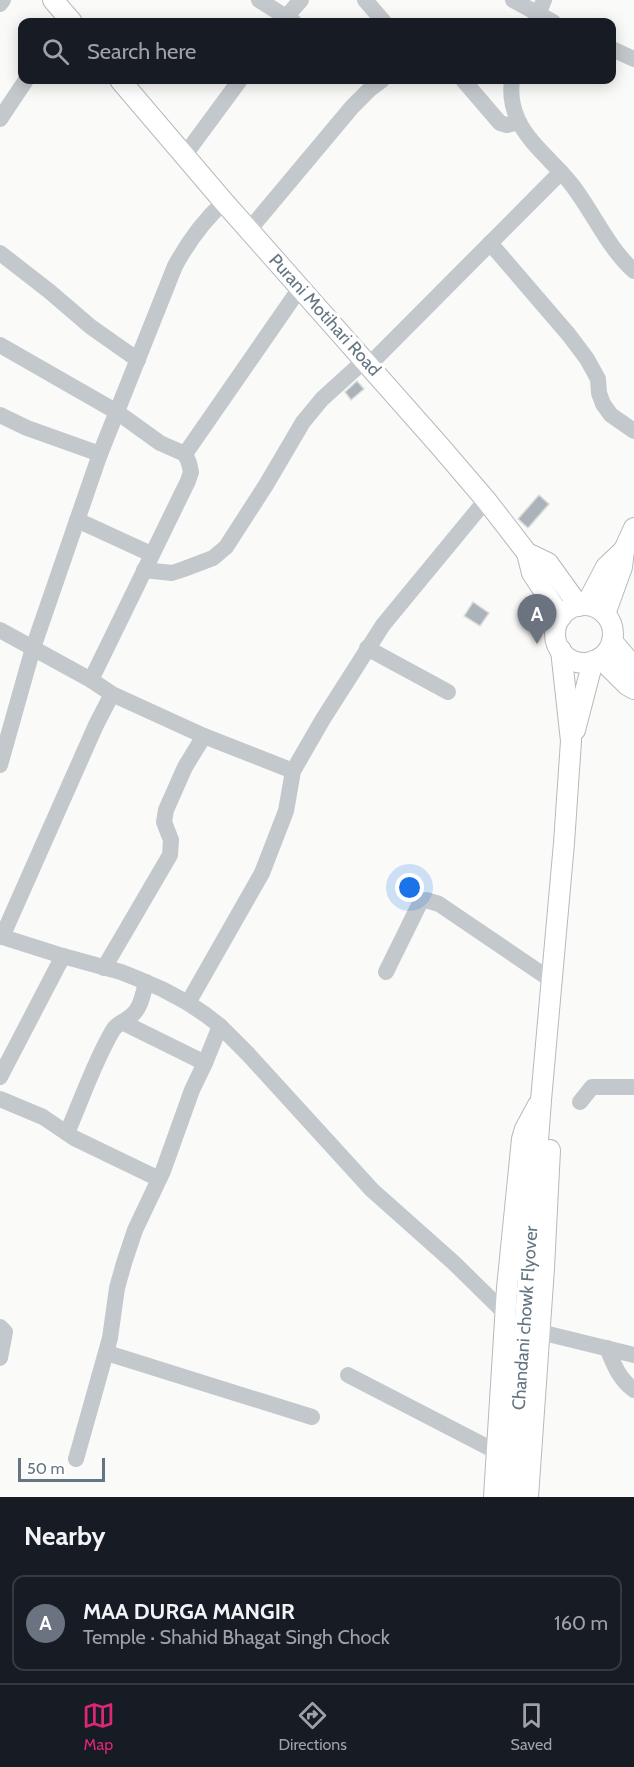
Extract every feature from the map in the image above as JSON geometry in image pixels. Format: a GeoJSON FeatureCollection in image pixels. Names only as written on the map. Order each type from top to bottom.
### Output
{"type":"FeatureCollection","features":[{"type":"Feature","properties":{"kind":"main road"},"geometry":{"type":"LineString","coordinates":[[53,0],[68,18]]}},
{"type":"Feature","properties":{"kind":"main road","name":"Purani Motihari Road"},"geometry":{"type":"LineString","coordinates":[[123,84],[486,500],[527,553],[532,573],[561,617]]}},
{"type":"Feature","properties":{"kind":"main road"},"geometry":{"type":"LineString","coordinates":[[605,614],[622,567],[624,550],[634,528]]}},
{"type":"Feature","properties":{"kind":"main road"},"geometry":{"type":"LineString","coordinates":[[583,605],[606,567],[624,550]]}},
{"type":"Feature","properties":{"kind":"main road","name":"Purani Motihari Road"},"geometry":{"type":"LineString","coordinates":[[527,553],[548,563],[583,605]]}},
{"type":"Feature","properties":{"kind":"main road"},"geometry":{"type":"LineString","coordinates":[[583,605],[593,606],[605,614],[612,627],[612,641],[610,647],[597,659],[571,741],[561,650],[556,637],[558,623],[561,617],[572,608],[583,605]]}},
{"type":"Feature","properties":{"kind":"main road"},"geometry":{"type":"LineString","coordinates":[[612,641],[634,667]]}},
{"type":"Feature","properties":{"kind":"main road"},"geometry":{"type":"LineString","coordinates":[[561,650],[566,656],[579,662],[597,659]]}},
{"type":"Feature","properties":{"kind":"main road"},"geometry":{"type":"LineString","coordinates":[[597,659],[634,689]]}},
{"type":"Feature","properties":{"kind":"main road","name":"Chandani chowk Flyover"},"geometry":{"type":"LineString","coordinates":[[512,1497],[540,1100],[571,741]]}},
{"type":"Feature","properties":{"kind":"main road"},"geometry":{"type":"LineString","coordinates":[[494,1497],[506,1314],[522,1139],[540,1100]]}},
{"type":"Feature","properties":{"kind":"main road"},"geometry":{"type":"LineString","coordinates":[[528,1497],[550,1152],[548,1127],[540,1100]]}},
{"type":"Feature","properties":{"kind":"street"},"geometry":{"type":"LineString","coordinates":[[0,4],[3,0]]}},
{"type":"Feature","properties":{"kind":"street"},"geometry":{"type":"LineString","coordinates":[[259,0],[283,18]]}},
{"type":"Feature","properties":{"kind":"street"},"geometry":{"type":"LineString","coordinates":[[285,18],[301,0]]}},
{"type":"Feature","properties":{"kind":"street"},"geometry":{"type":"LineString","coordinates":[[365,0],[381,18]]}},
{"type":"Feature","properties":{"kind":"street"},"geometry":{"type":"LineString","coordinates":[[513,0],[543,15]]}},
{"type":"Feature","properties":{"kind":"street"},"geometry":{"type":"LineString","coordinates":[[616,51],[634,59]]}},
{"type":"Feature","properties":{"kind":"street"},"geometry":{"type":"LineString","coordinates":[[0,119],[23,84]]}},
{"type":"Feature","properties":{"kind":"street"},"geometry":{"type":"LineString","coordinates":[[184,156],[237,84]]}},
{"type":"Feature","properties":{"kind":"street"},"geometry":{"type":"LineString","coordinates":[[249,230],[369,84]]}},
{"type":"Feature","properties":{"kind":"street"},"geometry":{"type":"LineString","coordinates":[[466,84],[500,123],[507,125],[519,122]]}},
{"type":"Feature","properties":{"kind":"street"},"geometry":{"type":"LineString","coordinates":[[512,84],[511,95],[519,122],[532,141],[572,186],[622,259],[634,271]]}},
{"type":"Feature","properties":{"kind":"street"},"geometry":{"type":"LineString","coordinates":[[144,570],[172,573],[213,558],[226,547],[303,422],[322,399],[367,363],[561,172]]}},
{"type":"Feature","properties":{"kind":"street"},"geometry":{"type":"LineString","coordinates":[[0,765],[33,648],[100,453],[175,266],[198,228],[224,202]]}},
{"type":"Feature","properties":{"kind":"street"},"geometry":{"type":"LineString","coordinates":[[490,243],[587,359],[598,379],[603,404],[611,415],[634,431]]}},
{"type":"Feature","properties":{"kind":"street"},"geometry":{"type":"LineString","coordinates":[[0,253],[91,327],[138,360]]}},
{"type":"Feature","properties":{"kind":"street"},"geometry":{"type":"LineString","coordinates":[[185,454],[300,288]]}},
{"type":"Feature","properties":{"kind":"street"},"geometry":{"type":"LineString","coordinates":[[0,345],[117,412],[160,442],[185,454],[189,463],[191,472],[91,680]]}},
{"type":"Feature","properties":{"kind":"street"},"geometry":{"type":"LineString","coordinates":[[0,415],[27,428],[100,453]]}},
{"type":"Feature","properties":{"kind":"street"},"geometry":{"type":"LineString","coordinates":[[188,1003],[268,859],[286,811],[293,771],[323,718],[390,616],[486,500]]}},
{"type":"Feature","properties":{"kind":"street"},"geometry":{"type":"LineString","coordinates":[[77,520],[151,554]]}},
{"type":"Feature","properties":{"kind":"street"},"geometry":{"type":"LineString","coordinates":[[0,630],[112,694],[204,736],[293,771]]}},
{"type":"Feature","properties":{"kind":"street"},"geometry":{"type":"LineString","coordinates":[[367,648],[448,692]]}},
{"type":"Feature","properties":{"kind":"street"},"geometry":{"type":"LineString","coordinates":[[112,694],[1,936],[146,982],[188,1003],[220,1026],[372,1190],[454,1263],[506,1314]]}},
{"type":"Feature","properties":{"kind":"street"},"geometry":{"type":"LineString","coordinates":[[104,968],[170,855],[171,840],[164,822],[166,810],[185,767],[204,736]]}},
{"type":"Feature","properties":{"kind":"street"},"geometry":{"type":"LineString","coordinates":[[386,972],[418,907],[426,900],[439,904],[551,980]]}},
{"type":"Feature","properties":{"kind":"street"},"geometry":{"type":"LineString","coordinates":[[2,1070],[63,957]]}},
{"type":"Feature","properties":{"kind":"street"},"geometry":{"type":"LineString","coordinates":[[67,1134],[108,1039],[117,1024],[132,1016],[137,1009],[146,982]]}},
{"type":"Feature","properties":{"kind":"street"},"geometry":{"type":"LineString","coordinates":[[122,1022],[205,1063]]}},
{"type":"Feature","properties":{"kind":"street"},"geometry":{"type":"LineString","coordinates":[[76,1460],[106,1353],[123,1263],[220,1026]]}},
{"type":"Feature","properties":{"kind":"street"},"geometry":{"type":"LineString","coordinates":[[580,1102],[592,1087],[634,1087]]}},
{"type":"Feature","properties":{"kind":"street"},"geometry":{"type":"LineString","coordinates":[[0,1099],[43,1117],[67,1134],[159,1179]]}},
{"type":"Feature","properties":{"kind":"street"},"geometry":{"type":"LineString","coordinates":[[0,1327],[5,1332],[0,1358]]}},
{"type":"Feature","properties":{"kind":"street"},"geometry":{"type":"LineString","coordinates":[[540,1332],[634,1355]]}},
{"type":"Feature","properties":{"kind":"street"},"geometry":{"type":"LineString","coordinates":[[607,1348],[623,1382],[634,1390]]}},
{"type":"Feature","properties":{"kind":"street"},"geometry":{"type":"LineString","coordinates":[[106,1353],[312,1417]]}},
{"type":"Feature","properties":{"kind":"street"},"geometry":{"type":"LineString","coordinates":[[348,1375],[497,1452]]}},
{"type":"Feature","properties":{"kind":"building"},"geometry":{"type":"Polygon","coordinates":[[[357,381],[364,389],[351,400],[345,392],[357,381]]]}},
{"type":"Feature","properties":{"kind":"building"},"geometry":{"type":"Polygon","coordinates":[[[539,495],[549,504],[528,528],[518,519],[539,495]]]}},
{"type":"Feature","properties":{"kind":"building"},"geometry":{"type":"Polygon","coordinates":[[[473,602],[489,613],[480,626],[464,616],[473,602]]]}},
{"type":"Feature","properties":{"kind":"place","name":"MAA DURGA MANGIR"},"geometry":{"type":"Point","coordinates":[537,644]}}]}
